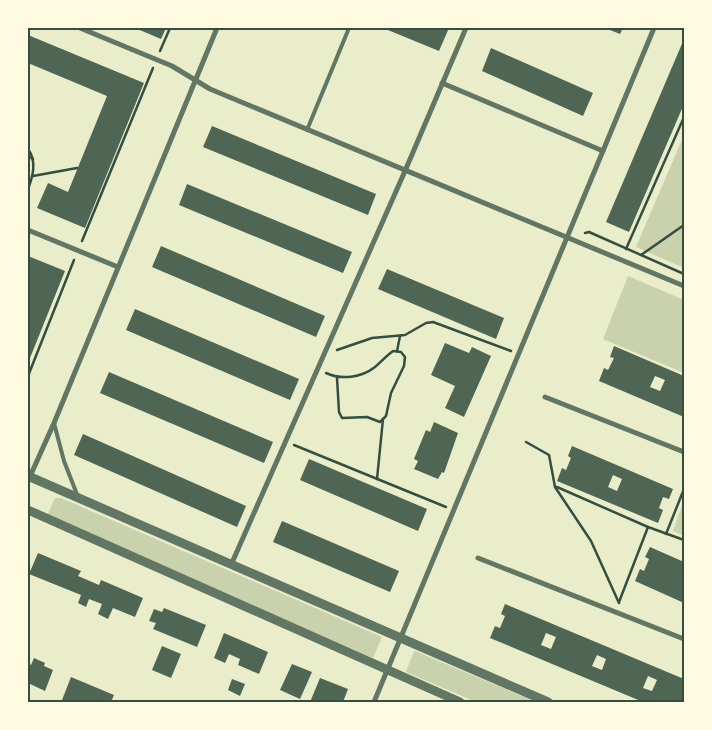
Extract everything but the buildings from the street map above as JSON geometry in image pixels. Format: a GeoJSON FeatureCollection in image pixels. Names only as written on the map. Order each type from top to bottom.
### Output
{"type":"FeatureCollection","features":[{"type":"Feature","properties":{"kind":"street"},"geometry":{"type":"LineString","coordinates":[[80,28],[156,59],[210,89],[684,286]]}},
{"type":"Feature","properties":{"kind":"street"},"geometry":{"type":"LineString","coordinates":[[217,28],[54,423],[28,478],[400,640],[548,702]]}},
{"type":"Feature","properties":{"kind":"street"},"geometry":{"type":"LineString","coordinates":[[232,566],[466,28]]}},
{"type":"Feature","properties":{"kind":"street"},"geometry":{"type":"LineString","coordinates":[[374,702],[654,28]]}},
{"type":"Feature","properties":{"kind":"street"},"geometry":{"type":"LineString","coordinates":[[442,83],[603,151]]}},
{"type":"Feature","properties":{"kind":"street"},"geometry":{"type":"LineString","coordinates":[[28,230],[118,267]]}},
{"type":"Feature","properties":{"kind":"street"},"geometry":{"type":"LineString","coordinates":[[545,397],[684,452]]}},
{"type":"Feature","properties":{"kind":"street"},"geometry":{"type":"LineString","coordinates":[[28,510],[460,702]]}},
{"type":"Feature","properties":{"kind":"street"},"geometry":{"type":"LineString","coordinates":[[478,558],[684,639]]}},
{"type":"Feature","properties":{"kind":"lane"},"geometry":{"type":"LineString","coordinates":[[307,130],[349,28]]}},
{"type":"Feature","properties":{"kind":"lane"},"geometry":{"type":"LineString","coordinates":[[54,423],[64,461],[79,499]]}},
{"type":"Feature","properties":{"kind":"path"},"geometry":{"type":"LineString","coordinates":[[28,376],[170,28]]}},
{"type":"Feature","properties":{"kind":"path"},"geometry":{"type":"LineString","coordinates":[[626,249],[684,117]]}},
{"type":"Feature","properties":{"kind":"path"},"geometry":{"type":"LineString","coordinates":[[28,149],[33,158],[33,176],[28,189]]}},
{"type":"Feature","properties":{"kind":"path"},"geometry":{"type":"LineString","coordinates":[[28,156],[33,158]]}},
{"type":"Feature","properties":{"kind":"path"},"geometry":{"type":"LineString","coordinates":[[33,176],[77,168]]}},
{"type":"Feature","properties":{"kind":"path"},"geometry":{"type":"LineString","coordinates":[[641,255],[684,225]]}},
{"type":"Feature","properties":{"kind":"path"},"geometry":{"type":"LineString","coordinates":[[328,346],[338,350],[372,338],[400,336],[426,323],[441,323],[519,354]]}},
{"type":"Feature","properties":{"kind":"path"},"geometry":{"type":"LineString","coordinates":[[397,351],[400,336]]}},
{"type":"Feature","properties":{"kind":"path"},"geometry":{"type":"LineString","coordinates":[[397,351],[403,354],[405,361],[391,393],[388,412],[383,419],[380,422],[367,417],[342,418],[339,412],[337,378],[370,370],[388,354],[397,351]]}},
{"type":"Feature","properties":{"kind":"path"},"geometry":{"type":"LineString","coordinates":[[377,479],[383,419]]}},
{"type":"Feature","properties":{"kind":"path"},"geometry":{"type":"LineString","coordinates":[[286,442],[454,511]]}},
{"type":"Feature","properties":{"kind":"path"},"geometry":{"type":"LineString","coordinates":[[526,442],[549,456],[556,487],[591,541],[626,615]]}},
{"type":"Feature","properties":{"kind":"path"},"geometry":{"type":"LineString","coordinates":[[556,487],[648,527],[684,540]]}},
{"type":"Feature","properties":{"kind":"path"},"geometry":{"type":"LineString","coordinates":[[666,534],[684,489]]}},
{"type":"Feature","properties":{"kind":"path"},"geometry":{"type":"LineString","coordinates":[[619,602],[648,527]]}},
{"type":"Feature","properties":{"kind":"green space"},"geometry":{"type":"Polygon","coordinates":[[[684,135],[684,268],[636,247],[684,135]]]}},
{"type":"Feature","properties":{"kind":"green space"},"geometry":{"type":"Polygon","coordinates":[[[628,276],[684,300],[684,373],[603,339],[628,276]]]}},
{"type":"Feature","properties":{"kind":"green space"},"geometry":{"type":"Polygon","coordinates":[[[55,498],[61,498],[382,637],[373,658],[53,519],[48,514],[55,498]]]}},
{"type":"Feature","properties":{"kind":"green space"},"geometry":{"type":"Polygon","coordinates":[[[684,500],[684,536],[673,531],[684,500]]]}},
{"type":"Feature","properties":{"kind":"green space"},"geometry":{"type":"Polygon","coordinates":[[[414,651],[536,702],[476,702],[406,672],[414,651]]]}}]}
